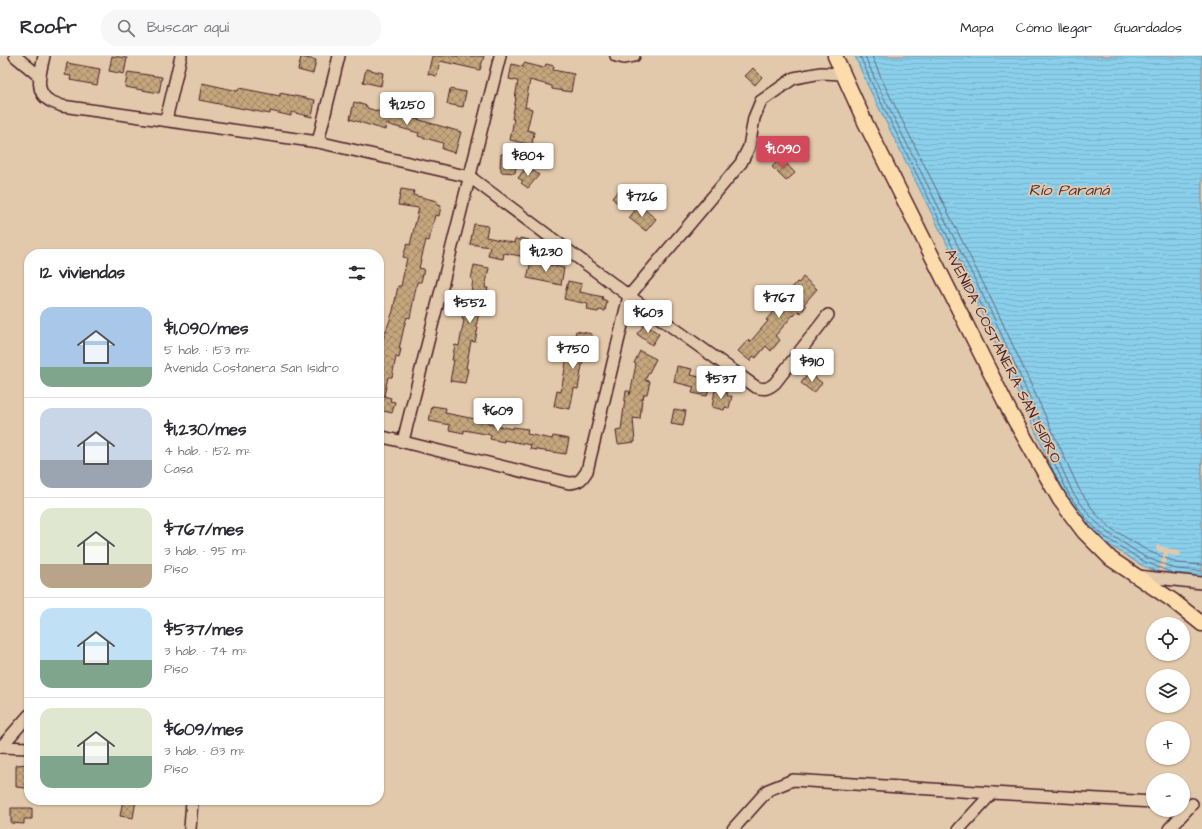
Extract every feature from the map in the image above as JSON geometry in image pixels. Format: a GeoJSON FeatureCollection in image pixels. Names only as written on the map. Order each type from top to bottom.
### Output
{"type":"FeatureCollection","features":[{"type":"Feature","properties":{"kind":"main road","name":"AVENIDA COSTANERA SAN ISIDRO"},"geometry":{"type":"LineString","coordinates":[[834,56],[868,129],[1010,412],[1060,500],[1084,532],[1111,559],[1172,600],[1202,624]]}},
{"type":"Feature","properties":{"kind":"street"},"geometry":{"type":"LineString","coordinates":[[15,56],[39,76]]}},
{"type":"Feature","properties":{"kind":"street"},"geometry":{"type":"LineString","coordinates":[[44,56],[39,76],[39,84],[42,93],[49,101],[62,106],[318,142],[470,177],[629,296],[756,387],[762,389],[769,388],[775,383],[828,315]]}},
{"type":"Feature","properties":{"kind":"street"},"geometry":{"type":"LineString","coordinates":[[166,120],[181,56]]}},
{"type":"Feature","properties":{"kind":"street"},"geometry":{"type":"LineString","coordinates":[[318,142],[339,56]]}},
{"type":"Feature","properties":{"kind":"street"},"geometry":{"type":"LineString","coordinates":[[403,441],[500,56]]}},
{"type":"Feature","properties":{"kind":"street"},"geometry":{"type":"LineString","coordinates":[[616,56],[624,58],[634,56]]}},
{"type":"Feature","properties":{"kind":"street"},"geometry":{"type":"LineString","coordinates":[[384,437],[570,483],[576,483],[583,478],[629,296],[741,163],[749,147],[754,118],[761,101],[794,78],[821,73],[843,74]]}},
{"type":"Feature","properties":{"kind":"street"},"geometry":{"type":"LineString","coordinates":[[1137,576],[1202,583]]}},
{"type":"Feature","properties":{"kind":"street"},"geometry":{"type":"LineString","coordinates":[[1,747],[24,721]]}},
{"type":"Feature","properties":{"kind":"street"},"geometry":{"type":"LineString","coordinates":[[1,747],[24,748]]}},
{"type":"Feature","properties":{"kind":"street"},"geometry":{"type":"LineString","coordinates":[[733,829],[768,790],[793,780],[992,794],[1146,802]]}},
{"type":"Feature","properties":{"kind":"street"},"geometry":{"type":"LineString","coordinates":[[960,829],[992,794]]}},
{"type":"Feature","properties":{"kind":"street"},"geometry":{"type":"LineString","coordinates":[[1169,829],[1192,804]]}},
{"type":"Feature","properties":{"kind":"street"},"geometry":{"type":"LineString","coordinates":[[190,829],[192,805]]}},
{"type":"Feature","properties":{"kind":"water","name":"Río Paraná"},"geometry":{"type":"Polygon","coordinates":[[[855,56],[1202,56],[1202,580],[1163,574],[1141,565],[1103,541],[1085,524],[1065,497],[985,320],[868,86],[855,56]]]}},
{"type":"Feature","properties":{"kind":"pier"},"geometry":{"type":"Polygon","coordinates":[[[1157,545],[1181,552],[1180,557],[1168,554],[1163,574],[1158,572],[1164,553],[1156,550],[1157,545]]]}},
{"type":"Feature","properties":{"kind":"building"},"geometry":{"type":"Polygon","coordinates":[[[112,56],[127,58],[124,74],[109,71],[112,56]]]}},
{"type":"Feature","properties":{"kind":"building"},"geometry":{"type":"Polygon","coordinates":[[[432,56],[484,56],[480,70],[440,61],[437,76],[428,74],[432,56]]]}},
{"type":"Feature","properties":{"kind":"building"},"geometry":{"type":"Polygon","coordinates":[[[301,57],[316,60],[313,74],[298,70],[301,57]]]}},
{"type":"Feature","properties":{"kind":"building"},"geometry":{"type":"Polygon","coordinates":[[[67,63],[100,69],[97,85],[70,80],[71,76],[65,75],[67,63]]]}},
{"type":"Feature","properties":{"kind":"building"},"geometry":{"type":"Polygon","coordinates":[[[524,63],[544,68],[546,64],[554,66],[553,70],[574,74],[571,92],[552,89],[552,86],[530,80],[525,107],[532,109],[527,130],[534,132],[532,145],[510,140],[518,81],[509,79],[512,64],[523,67],[524,63]]]}},
{"type":"Feature","properties":{"kind":"building"},"geometry":{"type":"Polygon","coordinates":[[[753,68],[762,77],[755,85],[745,76],[753,68]]]}},
{"type":"Feature","properties":{"kind":"building"},"geometry":{"type":"Polygon","coordinates":[[[366,69],[383,73],[381,86],[363,82],[366,69]]]}},
{"type":"Feature","properties":{"kind":"building"},"geometry":{"type":"Polygon","coordinates":[[[128,72],[162,77],[159,93],[125,87],[128,72]]]}},
{"type":"Feature","properties":{"kind":"building"},"geometry":{"type":"Polygon","coordinates":[[[202,83],[238,91],[239,88],[280,96],[280,93],[315,100],[312,117],[291,112],[291,116],[270,111],[270,114],[199,100],[202,83]]]}},
{"type":"Feature","properties":{"kind":"building"},"geometry":{"type":"Polygon","coordinates":[[[450,89],[466,92],[463,107],[447,104],[450,89]]]}},
{"type":"Feature","properties":{"kind":"building"},"geometry":{"type":"Polygon","coordinates":[[[354,102],[367,106],[367,108],[397,117],[399,111],[413,115],[413,118],[461,132],[455,153],[442,149],[443,143],[418,136],[419,133],[386,124],[385,130],[350,119],[354,102]]]}},
{"type":"Feature","properties":{"kind":"building"},"geometry":{"type":"Polygon","coordinates":[[[508,148],[517,156],[515,173],[501,172],[501,154],[507,155],[508,148]]]}},
{"type":"Feature","properties":{"kind":"building"},"geometry":{"type":"Polygon","coordinates":[[[781,158],[795,173],[786,181],[772,167],[781,158]]]}},
{"type":"Feature","properties":{"kind":"building"},"geometry":{"type":"Polygon","coordinates":[[[527,166],[539,175],[528,188],[521,183],[523,181],[518,178],[527,166]]]}},
{"type":"Feature","properties":{"kind":"building"},"geometry":{"type":"Polygon","coordinates":[[[401,189],[414,191],[413,195],[437,201],[437,205],[441,206],[439,216],[435,215],[429,241],[426,240],[419,268],[424,269],[421,282],[417,282],[410,318],[407,317],[405,323],[399,349],[401,349],[399,358],[396,357],[392,377],[388,377],[384,396],[384,336],[393,311],[398,286],[401,286],[407,258],[403,257],[407,244],[410,245],[419,208],[398,205],[401,189]]]}},
{"type":"Feature","properties":{"kind":"building"},"geometry":{"type":"Polygon","coordinates":[[[618,191],[624,197],[618,204],[612,198],[618,191]]]}},
{"type":"Feature","properties":{"kind":"building"},"geometry":{"type":"Polygon","coordinates":[[[639,205],[656,219],[646,231],[629,218],[639,205]]]}},
{"type":"Feature","properties":{"kind":"building"},"geometry":{"type":"Polygon","coordinates":[[[474,224],[488,226],[486,237],[514,243],[515,239],[520,240],[520,238],[529,240],[526,257],[504,253],[503,259],[488,256],[490,247],[470,244],[474,224]]]}},
{"type":"Feature","properties":{"kind":"building"},"geometry":{"type":"Polygon","coordinates":[[[531,261],[564,268],[561,285],[527,278],[531,261]]]}},
{"type":"Feature","properties":{"kind":"building"},"geometry":{"type":"Polygon","coordinates":[[[474,265],[489,268],[485,288],[488,288],[485,303],[481,302],[476,327],[478,328],[475,342],[471,341],[465,383],[450,381],[454,360],[452,360],[455,345],[459,346],[465,305],[469,305],[473,280],[471,279],[474,265]]]}},
{"type":"Feature","properties":{"kind":"building"},"geometry":{"type":"Polygon","coordinates":[[[803,277],[817,289],[804,304],[806,306],[801,313],[798,311],[794,316],[793,315],[775,336],[780,340],[771,351],[766,346],[756,358],[753,356],[750,361],[738,351],[748,340],[750,342],[768,321],[766,320],[785,296],[797,282],[799,283],[803,277]]]}},
{"type":"Feature","properties":{"kind":"building"},"geometry":{"type":"Polygon","coordinates":[[[568,281],[582,284],[580,292],[603,297],[602,299],[607,301],[605,311],[599,310],[598,312],[587,310],[588,304],[564,299],[568,281]]]}},
{"type":"Feature","properties":{"kind":"building"},"geometry":{"type":"Polygon","coordinates":[[[645,324],[659,334],[652,345],[637,334],[645,324]]]}},
{"type":"Feature","properties":{"kind":"building"},"geometry":{"type":"Polygon","coordinates":[[[576,331],[592,334],[589,349],[585,348],[578,389],[574,388],[570,409],[554,406],[557,391],[561,392],[568,351],[572,352],[576,331]]]}},
{"type":"Feature","properties":{"kind":"building"},"geometry":{"type":"Polygon","coordinates":[[[640,351],[656,359],[645,380],[650,381],[647,394],[644,394],[643,399],[642,398],[640,419],[633,418],[635,442],[618,444],[616,431],[621,430],[626,391],[629,391],[630,395],[636,364],[634,363],[640,351]]]}},
{"type":"Feature","properties":{"kind":"building"},"geometry":{"type":"Polygon","coordinates":[[[677,366],[692,369],[690,375],[711,379],[707,396],[692,393],[694,387],[674,382],[677,366]]]}},
{"type":"Feature","properties":{"kind":"building"},"geometry":{"type":"Polygon","coordinates":[[[809,373],[822,383],[814,393],[801,383],[809,373]]]}},
{"type":"Feature","properties":{"kind":"building"},"geometry":{"type":"Polygon","coordinates":[[[715,390],[728,393],[727,396],[732,396],[729,408],[725,407],[724,410],[712,407],[715,390]]]}},
{"type":"Feature","properties":{"kind":"building"},"geometry":{"type":"Polygon","coordinates":[[[384,396],[391,398],[390,401],[395,402],[392,413],[384,411],[384,396]]]}},
{"type":"Feature","properties":{"kind":"building"},"geometry":{"type":"Polygon","coordinates":[[[432,406],[446,408],[445,413],[475,419],[475,417],[489,420],[488,424],[513,429],[513,427],[528,429],[527,434],[552,439],[553,436],[569,439],[566,454],[530,449],[531,445],[490,439],[491,435],[464,430],[464,433],[449,430],[450,425],[429,421],[432,406]]]}},
{"type":"Feature","properties":{"kind":"building"},"geometry":{"type":"Polygon","coordinates":[[[674,409],[686,411],[683,426],[671,424],[674,409]]]}},
{"type":"Feature","properties":{"kind":"building"},"geometry":{"type":"Polygon","coordinates":[[[24,764],[24,788],[16,787],[16,765],[24,764]]]}},
{"type":"Feature","properties":{"kind":"building"},"geometry":{"type":"Polygon","coordinates":[[[122,805],[135,805],[133,818],[120,816],[122,805]]]}},
{"type":"Feature","properties":{"kind":"building"},"geometry":{"type":"Polygon","coordinates":[[[11,808],[32,808],[32,819],[24,819],[24,824],[11,823],[11,808]]]}}]}
